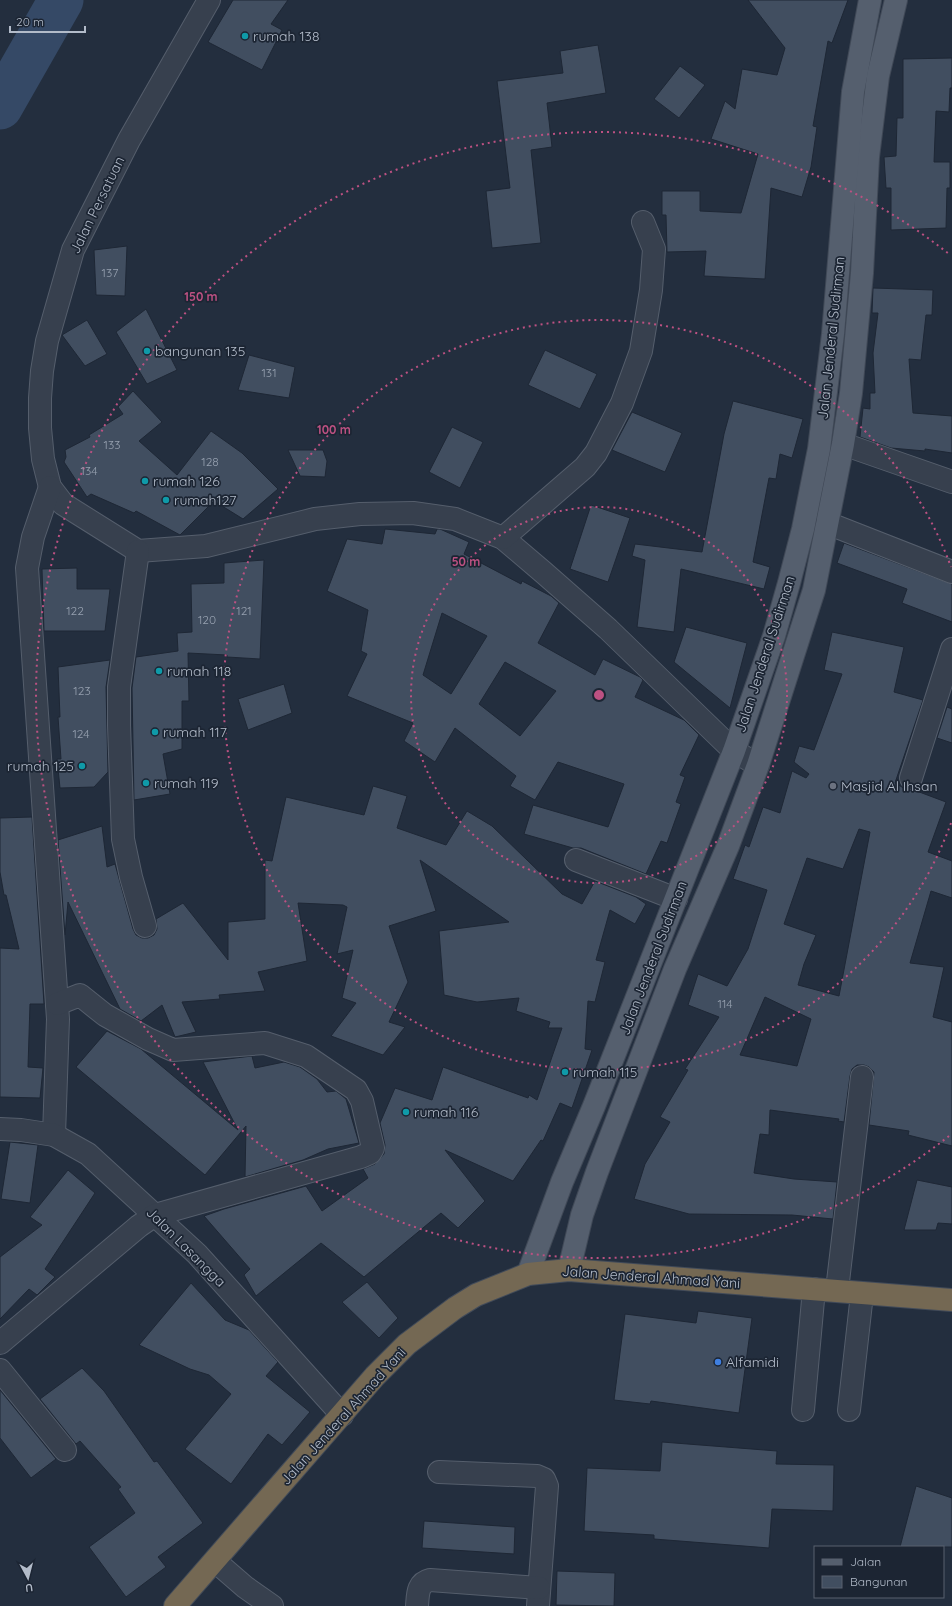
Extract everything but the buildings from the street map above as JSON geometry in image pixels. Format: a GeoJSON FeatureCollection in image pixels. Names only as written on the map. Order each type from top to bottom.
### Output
{"type":"FeatureCollection","features":[{"type":"Feature","properties":{"kind":"highway","name":"Jalan Jenderal Ahmad Yani"},"geometry":{"type":"LineString","coordinates":[[175,1606],[375,1376],[407,1344],[438,1319],[476,1296],[528,1274],[569,1270],[952,1300]]}},
{"type":"Feature","properties":{"kind":"main road","name":"Jalan Jenderal Sudirman"},"geometry":{"type":"LineString","coordinates":[[528,1274],[562,1182],[594,1106],[734,751],[774,636],[803,529],[819,449],[834,334],[853,92],[870,0]]}},
{"type":"Feature","properties":{"kind":"main road","name":"Jalan Jenderal Sudirman"},"geometry":{"type":"LineString","coordinates":[[569,1270],[582,1215],[597,1172],[675,969],[728,846],[758,765],[811,600],[843,444],[857,334],[865,205],[878,76],[896,0]]}},
{"type":"Feature","properties":{"kind":"main road"},"geometry":{"type":"LineString","coordinates":[[786,592],[811,600]]}},
{"type":"Feature","properties":{"kind":"street","name":"Jalan Persatuan"},"geometry":{"type":"LineString","coordinates":[[50,486],[43,459],[40,428],[42,371],[47,342],[73,250],[129,140],[209,0]]}},
{"type":"Feature","properties":{"kind":"street"},"geometry":{"type":"LineString","coordinates":[[503,538],[585,467],[596,453],[622,403],[641,351],[651,290],[654,249],[643,222]]}},
{"type":"Feature","properties":{"kind":"street"},"geometry":{"type":"LineString","coordinates":[[843,444],[952,482]]}},
{"type":"Feature","properties":{"kind":"street"},"geometry":{"type":"LineString","coordinates":[[50,486],[63,504],[138,551],[206,546],[315,519],[360,514],[413,512],[435,514],[456,519],[503,538],[608,629],[734,751],[758,765]]}},
{"type":"Feature","properties":{"kind":"street"},"geometry":{"type":"LineString","coordinates":[[50,486],[33,537],[27,568],[57,1004],[54,1135]]}},
{"type":"Feature","properties":{"kind":"street"},"geometry":{"type":"LineString","coordinates":[[827,523],[952,572]]}},
{"type":"Feature","properties":{"kind":"street"},"geometry":{"type":"LineString","coordinates":[[138,551],[118,687],[123,839],[131,877],[145,926]]}},
{"type":"Feature","properties":{"kind":"street"},"geometry":{"type":"LineString","coordinates":[[911,778],[952,649]]}},
{"type":"Feature","properties":{"kind":"street"},"geometry":{"type":"LineString","coordinates":[[576,860],[676,899]]}},
{"type":"Feature","properties":{"kind":"street"},"geometry":{"type":"LineString","coordinates":[[0,1342],[139,1226],[155,1215],[367,1155],[373,1148],[362,1101],[356,1090],[311,1059],[277,1045],[265,1043],[173,1050],[148,1039],[105,1015],[80,995],[57,1004]]}},
{"type":"Feature","properties":{"kind":"street"},"geometry":{"type":"LineString","coordinates":[[837,1290],[862,1077]]}},
{"type":"Feature","properties":{"kind":"street","name":"Jalan Lasangga"},"geometry":{"type":"LineString","coordinates":[[0,1129],[21,1130],[54,1135],[88,1154],[196,1254],[342,1415]]}},
{"type":"Feature","properties":{"kind":"street"},"geometry":{"type":"LineString","coordinates":[[803,1410],[814,1289]]}},
{"type":"Feature","properties":{"kind":"street"},"geometry":{"type":"LineString","coordinates":[[848,1410],[862,1294]]}},
{"type":"Feature","properties":{"kind":"street"},"geometry":{"type":"LineString","coordinates":[[0,1370],[65,1450]]}},
{"type":"Feature","properties":{"kind":"street"},"geometry":{"type":"LineString","coordinates":[[417,1606],[419,1589],[423,1583],[430,1580],[539,1597],[547,1486],[544,1479],[537,1476],[439,1472]]}},
{"type":"Feature","properties":{"kind":"street"},"geometry":{"type":"LineString","coordinates":[[215,1561],[245,1587],[272,1606]]}},
{"type":"Feature","properties":{"kind":"waterway"},"geometry":{"type":"LineString","coordinates":[[0,107],[61,0]]}},
{"type":"Feature","properties":{"kind":"place","name":"rumah 138"},"geometry":{"type":"Point","coordinates":[245,36]}},
{"type":"Feature","properties":{"kind":"place","name":"bangunan 135"},"geometry":{"type":"Point","coordinates":[147,351]}},
{"type":"Feature","properties":{"kind":"place","name":"rumah 126"},"geometry":{"type":"Point","coordinates":[145,481]}},
{"type":"Feature","properties":{"kind":"place","name":"rumah127"},"geometry":{"type":"Point","coordinates":[166,500]}},
{"type":"Feature","properties":{"kind":"place","name":"rumah 118"},"geometry":{"type":"Point","coordinates":[159,671]}},
{"type":"Feature","properties":{"kind":"place","name":"rumah 117"},"geometry":{"type":"Point","coordinates":[155,732]}},
{"type":"Feature","properties":{"kind":"place","name":"rumah 125"},"geometry":{"type":"Point","coordinates":[82,766]}},
{"type":"Feature","properties":{"kind":"place","name":"rumah 119"},"geometry":{"type":"Point","coordinates":[146,783]}},
{"type":"Feature","properties":{"kind":"place","name":"Masjid Al Ihsan"},"geometry":{"type":"Point","coordinates":[833,786]}},
{"type":"Feature","properties":{"kind":"place","name":"rumah 115"},"geometry":{"type":"Point","coordinates":[565,1072]}},
{"type":"Feature","properties":{"kind":"place","name":"rumah 116"},"geometry":{"type":"Point","coordinates":[406,1112]}},
{"type":"Feature","properties":{"kind":"place","name":"Alfamidi"},"geometry":{"type":"Point","coordinates":[718,1362]}}]}
